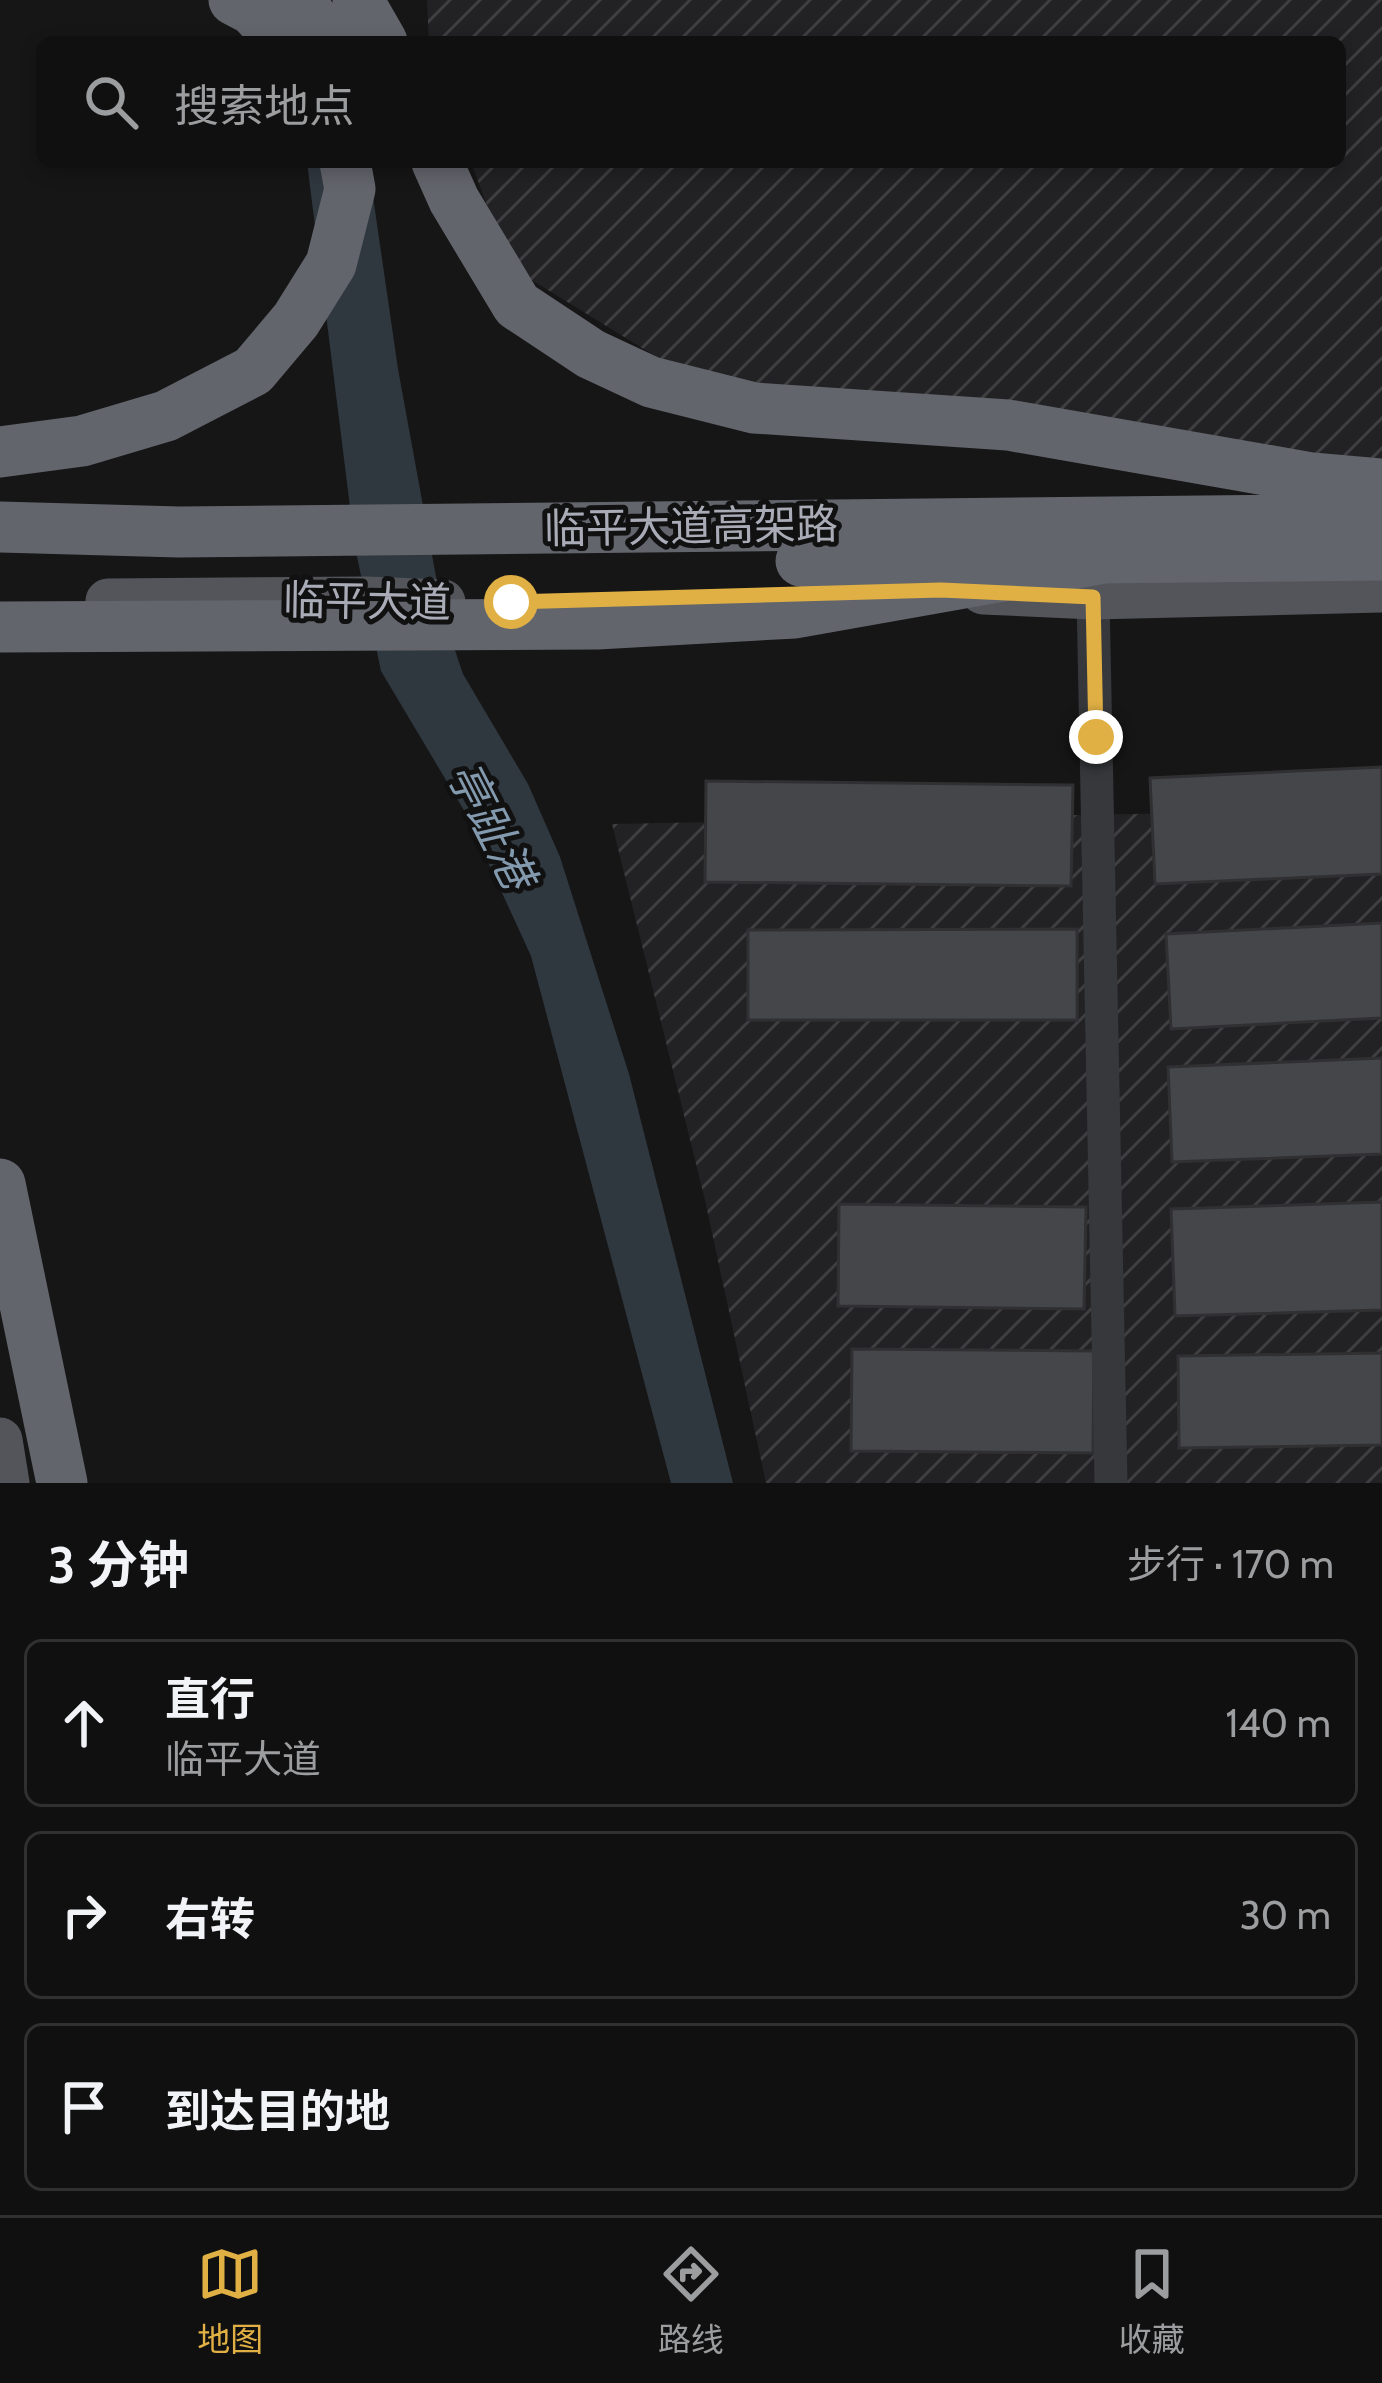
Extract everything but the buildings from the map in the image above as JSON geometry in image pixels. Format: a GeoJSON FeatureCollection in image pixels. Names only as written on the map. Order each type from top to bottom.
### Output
{"type":"FeatureCollection","features":[{"type":"Feature","properties":{"kind":"highway"},"geometry":{"type":"LineString","coordinates":[[234,0],[253,10],[277,36]]}},
{"type":"Feature","properties":{"kind":"highway"},"geometry":{"type":"LineString","coordinates":[[298,0],[325,36]]}},
{"type":"Feature","properties":{"kind":"highway"},"geometry":{"type":"LineString","coordinates":[[358,0],[379,36]]}},
{"type":"Feature","properties":{"kind":"highway"},"geometry":{"type":"LineString","coordinates":[[0,452],[82,441],[166,416],[253,371],[296,320],[331,264],[350,189],[346,168]]}},
{"type":"Feature","properties":{"kind":"highway"},"geometry":{"type":"LineString","coordinates":[[411,168],[517,305],[591,354],[651,382],[754,408],[1008,425],[1312,478],[1382,484]]}},
{"type":"Feature","properties":{"kind":"highway"},"geometry":{"type":"LineString","coordinates":[[440,168],[517,305]]}},
{"type":"Feature","properties":{"kind":"highway","name":"临平大道高架路"},"geometry":{"type":"LineString","coordinates":[[0,527],[203,532],[1382,519]]}},
{"type":"Feature","properties":{"kind":"highway","name":"临平大道高架路"},"geometry":{"type":"LineString","coordinates":[[0,562],[1096,578],[1382,555]]}},
{"type":"Feature","properties":{"kind":"highway"},"geometry":{"type":"LineString","coordinates":[[0,627],[598,624],[795,613],[1096,578]]}},
{"type":"Feature","properties":{"kind":"highway"},"geometry":{"type":"LineString","coordinates":[[0,1184],[62,1483]]}},
{"type":"Feature","properties":{"kind":"main road","name":"临平大道"},"geometry":{"type":"LineString","coordinates":[[0,508],[442,518],[909,520],[1382,506]]}},
{"type":"Feature","properties":{"kind":"main road","name":"临平大道"},"geometry":{"type":"LineString","coordinates":[[0,602],[366,598],[463,603],[941,590],[1096,578],[1382,590]]}},
{"type":"Feature","properties":{"kind":"main road"},"geometry":{"type":"LineString","coordinates":[[0,1440],[7,1483]]}},
{"type":"Feature","properties":{"kind":"street"},"geometry":{"type":"LineString","coordinates":[[1096,578],[1111,1483]]}},
{"type":"Feature","properties":{"kind":"shaded area"},"geometry":{"type":"Polygon","coordinates":[[[427,0],[1382,0],[1382,467],[944,430],[668,364],[509,266],[473,168],[1346,168],[1346,36],[429,36],[427,0]]]}},
{"type":"Feature","properties":{"kind":"shaded area"},"geometry":{"type":"Polygon","coordinates":[[[1382,809],[1382,1483],[766,1483],[705,1200],[612,824],[1382,809]]]}},
{"type":"Feature","properties":{"kind":"water","name":"亭趾港"},"geometry":{"type":"Polygon","coordinates":[[[308,168],[369,168],[398,369],[443,615],[463,674],[528,784],[560,857],[629,1074],[733,1483],[671,1483],[531,956],[465,812],[381,671],[355,547],[308,168]]]}},
{"type":"Feature","properties":{"kind":"route"},"geometry":{"type":"LineString","coordinates":[[511,602],[941,590],[1093,597],[1096,737]]}}]}
